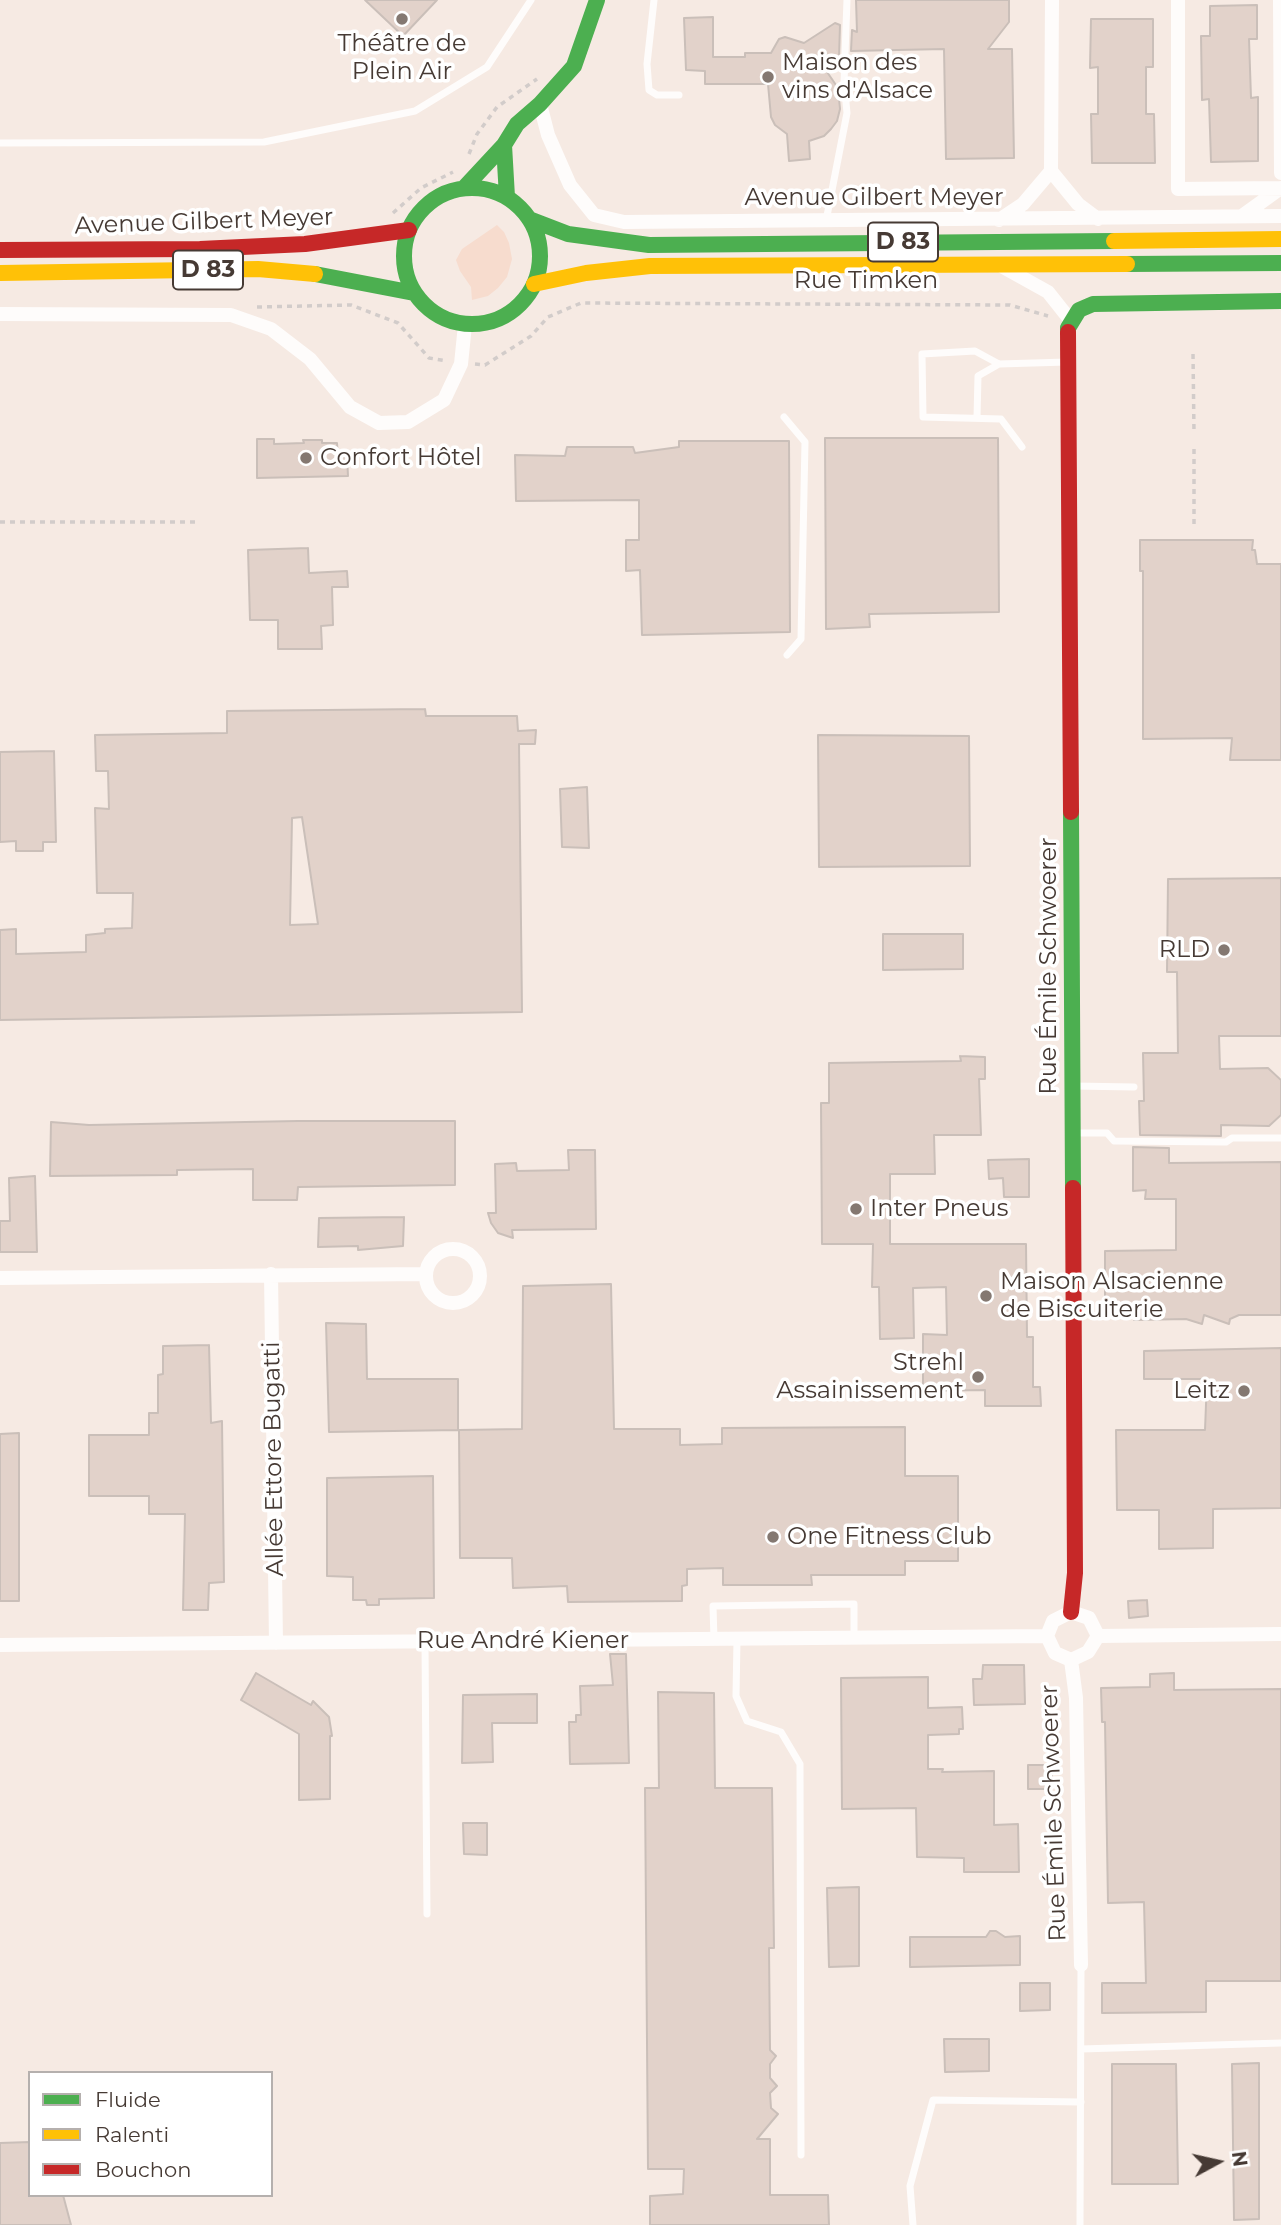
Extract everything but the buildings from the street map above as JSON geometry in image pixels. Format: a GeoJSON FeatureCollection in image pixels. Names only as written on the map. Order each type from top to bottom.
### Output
{"type":"FeatureCollection","features":[{"type":"Feature","properties":{"kind":"main road"},"geometry":{"type":"LineString","coordinates":[[464,188],[504,145],[517,124],[540,104],[574,66],[597,0]]}},
{"type":"Feature","properties":{"kind":"main road"},"geometry":{"type":"LineString","coordinates":[[465,325],[431,311],[414,293],[403,262],[404,245],[408,230],[419,211],[444,193],[464,188],[489,190],[507,197],[504,145]]}},
{"type":"Feature","properties":{"kind":"main road","name":"Avenue Gilbert Meyer"},"geometry":{"type":"LineString","coordinates":[[465,325],[490,322],[506,315],[519,305],[534,284],[540,265],[536,234],[529,219],[507,197]]}},
{"type":"Feature","properties":{"kind":"main road","name":"Avenue Gilbert Meyer"},"geometry":{"type":"LineString","coordinates":[[529,219],[568,234],[649,245],[1281,239]]}},
{"type":"Feature","properties":{"kind":"main road","name":"Avenue Gilbert Meyer"},"geometry":{"type":"LineString","coordinates":[[0,250],[200,249],[305,244],[408,230]]}},
{"type":"Feature","properties":{"kind":"main road","name":"D 83"},"geometry":{"type":"LineString","coordinates":[[534,284],[586,273],[650,267],[1281,263]]}},
{"type":"Feature","properties":{"kind":"main road","name":"Avenue Gilbert Meyer"},"geometry":{"type":"LineString","coordinates":[[0,273],[258,270],[324,275],[414,293]]}},
{"type":"Feature","properties":{"kind":"main road"},"geometry":{"type":"LineString","coordinates":[[1071,321],[1079,310],[1093,304],[1281,301]]}},
{"type":"Feature","properties":{"kind":"main road","name":"Rue Émile Schwoerer"},"geometry":{"type":"LineString","coordinates":[[1071,321],[1068,328],[1068,362],[1075,1573],[1071,1612]]}},
{"type":"Feature","properties":{"kind":"street"},"geometry":{"type":"LineString","coordinates":[[999,220],[1024,204],[1051,171],[1052,0]]}},
{"type":"Feature","properties":{"kind":"street"},"geometry":{"type":"LineString","coordinates":[[1178,0],[1178,189],[1281,188]]}},
{"type":"Feature","properties":{"kind":"street"},"geometry":{"type":"LineString","coordinates":[[1280,0],[1281,173]]}},
{"type":"Feature","properties":{"kind":"street","name":"Avenue Gilbert Meyer"},"geometry":{"type":"LineString","coordinates":[[540,104],[548,135],[570,185],[594,215],[624,222],[1281,216]]}},
{"type":"Feature","properties":{"kind":"street"},"geometry":{"type":"LineString","coordinates":[[1051,171],[1078,204],[1098,219]]}},
{"type":"Feature","properties":{"kind":"street"},"geometry":{"type":"LineString","coordinates":[[1241,217],[1281,188]]}},
{"type":"Feature","properties":{"kind":"street"},"geometry":{"type":"LineString","coordinates":[[999,265],[1048,292],[1071,321]]}},
{"type":"Feature","properties":{"kind":"street"},"geometry":{"type":"LineString","coordinates":[[0,314],[231,315],[271,330],[310,359],[350,407],[379,423],[408,422],[444,400],[461,364],[465,325]]}},
{"type":"Feature","properties":{"kind":"street"},"geometry":{"type":"LineString","coordinates":[[0,1278],[425,1274]]}},
{"type":"Feature","properties":{"kind":"street","name":"Allée Ettore Bugatti"},"geometry":{"type":"LineString","coordinates":[[271,1275],[276,1643]]}},
{"type":"Feature","properties":{"kind":"street"},"geometry":{"type":"LineString","coordinates":[[1071,1612],[1089,1618],[1098,1636],[1088,1652],[1071,1660],[1055,1653],[1047,1636],[1053,1621],[1071,1612]]}},
{"type":"Feature","properties":{"kind":"street"},"geometry":{"type":"LineString","coordinates":[[1098,1636],[1281,1634]]}},
{"type":"Feature","properties":{"kind":"street","name":"Rue André Kiener"},"geometry":{"type":"LineString","coordinates":[[0,1645],[714,1641],[1047,1636]]}},
{"type":"Feature","properties":{"kind":"street","name":"Rue Émile Schwoerer"},"geometry":{"type":"LineString","coordinates":[[1071,1660],[1076,1698],[1081,1965]]}},
{"type":"Feature","properties":{"kind":"lane"},"geometry":{"type":"LineString","coordinates":[[0,143],[264,142],[415,111],[487,67],[531,0]]}},
{"type":"Feature","properties":{"kind":"lane"},"geometry":{"type":"LineString","coordinates":[[654,0],[647,64],[649,90],[657,95],[679,95]]}},
{"type":"Feature","properties":{"kind":"lane"},"geometry":{"type":"LineString","coordinates":[[826,221],[847,113],[844,82],[847,0]]}},
{"type":"Feature","properties":{"kind":"lane"},"geometry":{"type":"LineString","coordinates":[[1022,447],[1001,419],[923,418],[922,354],[975,351],[999,363],[1068,362]]}},
{"type":"Feature","properties":{"kind":"lane"},"geometry":{"type":"LineString","coordinates":[[977,418],[978,376],[999,363]]}},
{"type":"Feature","properties":{"kind":"lane"},"geometry":{"type":"LineString","coordinates":[[784,417],[805,442],[801,639],[787,654]]}},
{"type":"Feature","properties":{"kind":"lane"},"geometry":{"type":"LineString","coordinates":[[1073,1086],[1134,1087]]}},
{"type":"Feature","properties":{"kind":"lane"},"geometry":{"type":"LineString","coordinates":[[1073,1133],[1107,1133],[1114,1141],[1226,1142],[1232,1139],[1281,1138]]}},
{"type":"Feature","properties":{"kind":"lane"},"geometry":{"type":"LineString","coordinates":[[714,1641],[713,1606],[854,1604],[854,1639]]}},
{"type":"Feature","properties":{"kind":"lane"},"geometry":{"type":"LineString","coordinates":[[737,1640],[736,1696],[747,1721],[781,1732],[800,1764],[801,2155]]}},
{"type":"Feature","properties":{"kind":"lane"},"geometry":{"type":"LineString","coordinates":[[425,1642],[427,1914]]}},
{"type":"Feature","properties":{"kind":"lane"},"geometry":{"type":"LineString","coordinates":[[1080,2225],[1081,1965]]}},
{"type":"Feature","properties":{"kind":"lane"},"geometry":{"type":"LineString","coordinates":[[1081,2049],[1281,2043]]}},
{"type":"Feature","properties":{"kind":"lane"},"geometry":{"type":"LineString","coordinates":[[913,2225],[910,2186],[933,2100],[1081,2102]]}},
{"type":"Feature","properties":{"kind":"path"},"geometry":{"type":"LineString","coordinates":[[465,164],[477,134],[498,107],[538,78]]}},
{"type":"Feature","properties":{"kind":"path"},"geometry":{"type":"LineString","coordinates":[[386,218],[421,188],[457,169]]}},
{"type":"Feature","properties":{"kind":"path","name":"Rue Timken"},"geometry":{"type":"LineString","coordinates":[[231,315],[258,306],[351,305],[398,323],[429,358],[485,365],[531,336],[548,317],[581,303],[1010,305],[1071,321]]}},
{"type":"Feature","properties":{"kind":"path"},"geometry":{"type":"LineString","coordinates":[[1193,354],[1194,433]]}},
{"type":"Feature","properties":{"kind":"path"},"geometry":{"type":"LineString","coordinates":[[1194,445],[1194,524]]}},
{"type":"Feature","properties":{"kind":"path"},"geometry":{"type":"LineString","coordinates":[[0,522],[200,522]]}},
{"type":"Feature","properties":{"kind":"shaded area"},"geometry":{"type":"Polygon","coordinates":[[[497,225],[509,243],[512,259],[507,277],[488,296],[472,300],[471,287],[456,260],[462,249],[497,225]]]}},
{"type":"Feature","properties":{"kind":"traffic: fast"},"geometry":{"type":"LineString","coordinates":[[464,188],[504,145],[517,124],[540,104],[574,66],[597,0]]}},
{"type":"Feature","properties":{"kind":"traffic: fast"},"geometry":{"type":"LineString","coordinates":[[504,145],[507,197]]}},
{"type":"Feature","properties":{"kind":"traffic: fast"},"geometry":{"type":"LineString","coordinates":[[472,188],[498,193],[520,208],[535,230],[540,256],[535,282],[520,304],[498,319],[472,324],[446,319],[424,304],[409,282],[404,256],[409,230],[424,208],[446,193],[472,188]]}},
{"type":"Feature","properties":{"kind":"traffic: fast"},"geometry":{"type":"LineString","coordinates":[[529,219],[568,234],[649,245],[1114,241]]}},
{"type":"Feature","properties":{"kind":"traffic: fast"},"geometry":{"type":"LineString","coordinates":[[1127,264],[1281,263]]}},
{"type":"Feature","properties":{"kind":"traffic: fast"},"geometry":{"type":"LineString","coordinates":[[315,274],[414,293]]}},
{"type":"Feature","properties":{"kind":"traffic: fast"},"geometry":{"type":"LineString","coordinates":[[1068,332],[1079,310],[1093,304],[1281,301]]}},
{"type":"Feature","properties":{"kind":"traffic: fast"},"geometry":{"type":"LineString","coordinates":[[1071,812],[1073,1188]]}},
{"type":"Feature","properties":{"kind":"traffic: slow"},"geometry":{"type":"LineString","coordinates":[[1114,241],[1281,239]]}},
{"type":"Feature","properties":{"kind":"traffic: slow"},"geometry":{"type":"LineString","coordinates":[[534,284],[586,273],[650,266],[1127,264]]}},
{"type":"Feature","properties":{"kind":"traffic: slow"},"geometry":{"type":"LineString","coordinates":[[0,273],[258,269],[315,274]]}},
{"type":"Feature","properties":{"kind":"traffic: jam"},"geometry":{"type":"LineString","coordinates":[[0,250],[200,249],[305,244],[409,230]]}},
{"type":"Feature","properties":{"kind":"traffic: jam"},"geometry":{"type":"LineString","coordinates":[[1068,332],[1071,812]]}},
{"type":"Feature","properties":{"kind":"traffic: jam"},"geometry":{"type":"LineString","coordinates":[[1071,1612],[1075,1573],[1073,1188]]}},
{"type":"Feature","properties":{"kind":"place","name":"Théâtre de Plein Air"},"geometry":{"type":"Point","coordinates":[402,19]}},
{"type":"Feature","properties":{"kind":"place","name":"Maison des vins d'Alsace"},"geometry":{"type":"Point","coordinates":[768,77]}},
{"type":"Feature","properties":{"kind":"place","name":"Confort Hôtel"},"geometry":{"type":"Point","coordinates":[306,458]}},
{"type":"Feature","properties":{"kind":"place","name":"RLD"},"geometry":{"type":"Point","coordinates":[1224,950]}},
{"type":"Feature","properties":{"kind":"place","name":"Inter Pneus"},"geometry":{"type":"Point","coordinates":[856,1209]}},
{"type":"Feature","properties":{"kind":"place","name":"Maison Alsacienne de Biscuiterie"},"geometry":{"type":"Point","coordinates":[986,1296]}},
{"type":"Feature","properties":{"kind":"place","name":"Strehl Assainissement"},"geometry":{"type":"Point","coordinates":[978,1377]}},
{"type":"Feature","properties":{"kind":"place","name":"Leitz"},"geometry":{"type":"Point","coordinates":[1244,1391]}},
{"type":"Feature","properties":{"kind":"place","name":"One Fitness Club"},"geometry":{"type":"Point","coordinates":[773,1537]}}]}
